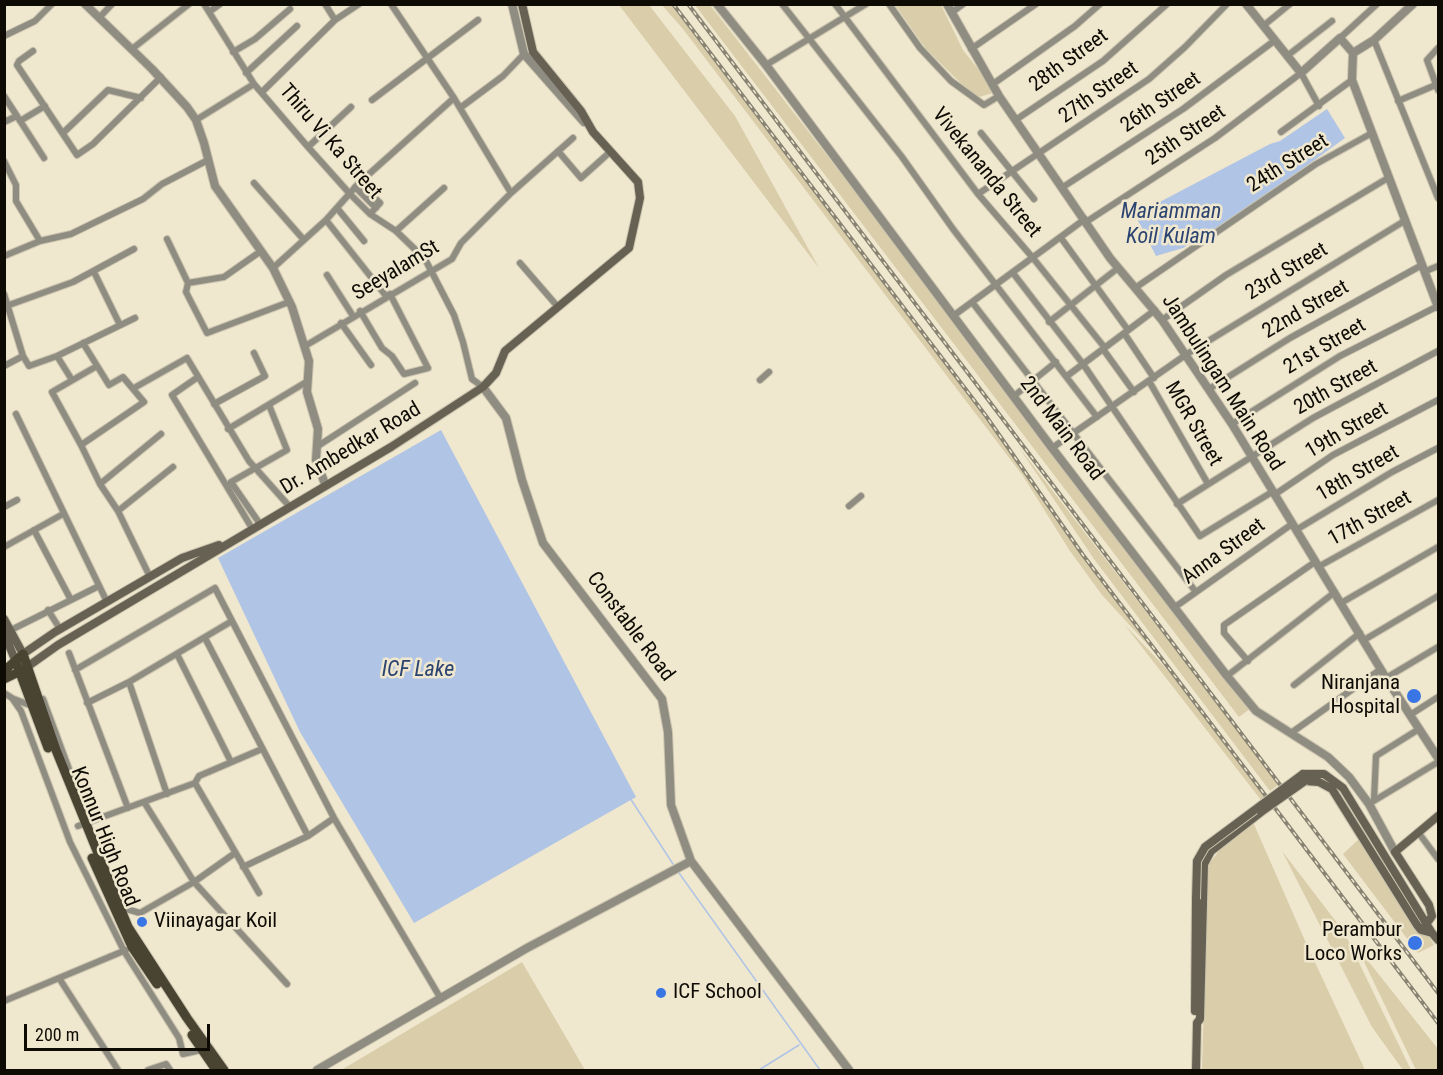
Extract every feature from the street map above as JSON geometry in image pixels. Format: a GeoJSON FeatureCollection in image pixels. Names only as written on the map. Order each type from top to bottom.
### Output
{"type":"FeatureCollection","features":[{"type":"Feature","properties":{"kind":"main road"},"geometry":{"type":"LineString","coordinates":[[483,387],[496,373],[505,351],[629,248],[640,198],[638,182],[593,132],[582,111],[533,52],[527,36],[522,4]]}},
{"type":"Feature","properties":{"kind":"main road","name":"Dr. Ambedkar Road"},"geometry":{"type":"LineString","coordinates":[[26,671],[64,641],[325,484],[391,447],[483,387]]}},
{"type":"Feature","properties":{"kind":"main road","name":"Dr. Ambedkar Road"},"geometry":{"type":"LineString","coordinates":[[20,658],[61,629],[182,558],[236,539]]}},
{"type":"Feature","properties":{"kind":"main road"},"geometry":{"type":"LineString","coordinates":[[4,618],[84,824],[128,927],[224,1071]]}},
{"type":"Feature","properties":{"kind":"main road"},"geometry":{"type":"LineString","coordinates":[[4,671],[20,658]]}},
{"type":"Feature","properties":{"kind":"main road"},"geometry":{"type":"LineString","coordinates":[[4,679],[26,671]]}},
{"type":"Feature","properties":{"kind":"main road","name":"Konnur High Road"},"geometry":{"type":"LineString","coordinates":[[26,671],[32,706],[84,824],[128,949],[216,1071]]}},
{"type":"Feature","properties":{"kind":"main road"},"geometry":{"type":"LineString","coordinates":[[1196,1071],[1197,1023],[1194,996],[1197,861],[1205,847],[1304,778],[1324,774],[1343,788],[1430,932]]}},
{"type":"Feature","properties":{"kind":"main road"},"geometry":{"type":"LineString","coordinates":[[1197,1023],[1200,1019],[1204,864],[1208,856],[1304,778]]}},
{"type":"Feature","properties":{"kind":"main road"},"geometry":{"type":"LineString","coordinates":[[1430,932],[1432,916],[1429,905],[1395,852],[1438,816]]}},
{"type":"Feature","properties":{"kind":"street"},"geometry":{"type":"LineString","coordinates":[[4,36],[35,21],[52,4]]}},
{"type":"Feature","properties":{"kind":"street"},"geometry":{"type":"LineString","coordinates":[[85,4],[161,77],[196,120],[214,186],[273,268],[289,302],[309,361],[307,392],[318,429],[316,460],[325,484]]}},
{"type":"Feature","properties":{"kind":"street"},"geometry":{"type":"LineString","coordinates":[[99,18],[112,4]]}},
{"type":"Feature","properties":{"kind":"street"},"geometry":{"type":"LineString","coordinates":[[132,49],[189,4]]}},
{"type":"Feature","properties":{"kind":"street","name":"Thiru Vi Ka Street"},"geometry":{"type":"LineString","coordinates":[[204,4],[246,73],[308,147],[370,214],[396,231],[418,250],[432,271],[464,342],[472,379],[483,387]]}},
{"type":"Feature","properties":{"kind":"street"},"geometry":{"type":"LineString","coordinates":[[209,12],[220,4]]}},
{"type":"Feature","properties":{"kind":"street"},"geometry":{"type":"LineString","coordinates":[[324,4],[335,20]]}},
{"type":"Feature","properties":{"kind":"street"},"geometry":{"type":"LineString","coordinates":[[263,91],[335,20],[359,4]]}},
{"type":"Feature","properties":{"kind":"street"},"geometry":{"type":"LineString","coordinates":[[391,4],[454,98],[511,193]]}},
{"type":"Feature","properties":{"kind":"street"},"geometry":{"type":"LineString","coordinates":[[512,4],[524,54],[593,132]]}},
{"type":"Feature","properties":{"kind":"street","name":"2nd Main Road"},"geometry":{"type":"LineString","coordinates":[[717,4],[766,65],[952,316],[1227,676],[1256,711],[1328,757],[1349,777],[1372,802],[1395,852]]}},
{"type":"Feature","properties":{"kind":"street"},"geometry":{"type":"LineString","coordinates":[[782,4],[1097,417]]}},
{"type":"Feature","properties":{"kind":"street","name":"Vivekananda Street"},"geometry":{"type":"LineString","coordinates":[[835,4],[978,194],[1033,258],[1104,349],[1134,392]]}},
{"type":"Feature","properties":{"kind":"street"},"geometry":{"type":"LineString","coordinates":[[766,65],[866,4]]}},
{"type":"Feature","properties":{"kind":"street"},"geometry":{"type":"LineString","coordinates":[[889,4],[920,48],[951,81],[984,105],[999,96]]}},
{"type":"Feature","properties":{"kind":"street","name":"Jambulingam Main Road"},"geometry":{"type":"LineString","coordinates":[[947,4],[999,96],[1118,268],[1155,310],[1232,424],[1386,678],[1438,757]]}},
{"type":"Feature","properties":{"kind":"street"},"geometry":{"type":"LineString","coordinates":[[951,13],[963,4]]}},
{"type":"Feature","properties":{"kind":"street"},"geometry":{"type":"LineString","coordinates":[[971,49],[1036,4]]}},
{"type":"Feature","properties":{"kind":"street"},"geometry":{"type":"LineString","coordinates":[[993,84],[1100,4]]}},
{"type":"Feature","properties":{"kind":"street","name":"28th Street"},"geometry":{"type":"LineString","coordinates":[[1017,119],[1103,61],[1167,4]]}},
{"type":"Feature","properties":{"kind":"street","name":"27th Street"},"geometry":{"type":"LineString","coordinates":[[978,194],[1149,79],[1185,47],[1227,4]]}},
{"type":"Feature","properties":{"kind":"street"},"geometry":{"type":"LineString","coordinates":[[1246,4],[1300,74],[1319,106]]}},
{"type":"Feature","properties":{"kind":"street"},"geometry":{"type":"LineString","coordinates":[[1263,26],[1290,4]]}},
{"type":"Feature","properties":{"kind":"street"},"geometry":{"type":"LineString","coordinates":[[1300,74],[1377,4]]}},
{"type":"Feature","properties":{"kind":"street"},"geometry":{"type":"LineString","coordinates":[[1353,53],[1374,40],[1413,4]]}},
{"type":"Feature","properties":{"kind":"street"},"geometry":{"type":"LineString","coordinates":[[233,52],[255,39],[290,9]]}},
{"type":"Feature","properties":{"kind":"street"},"geometry":{"type":"LineString","coordinates":[[372,100],[478,20]]}},
{"type":"Feature","properties":{"kind":"street"},"geometry":{"type":"LineString","coordinates":[[1287,56],[1332,21]]}},
{"type":"Feature","properties":{"kind":"street"},"geometry":{"type":"LineString","coordinates":[[246,73],[297,26]]}},
{"type":"Feature","properties":{"kind":"street"},"geometry":{"type":"LineString","coordinates":[[1340,38],[1353,53],[1352,80],[1438,306]]}},
{"type":"Feature","properties":{"kind":"street"},"geometry":{"type":"LineString","coordinates":[[1374,40],[1438,198]]}},
{"type":"Feature","properties":{"kind":"street","name":"26th Street"},"geometry":{"type":"LineString","coordinates":[[1063,187],[1183,109],[1274,41]]}},
{"type":"Feature","properties":{"kind":"street"},"geometry":{"type":"LineString","coordinates":[[1398,101],[1438,86],[1427,60],[1438,48]]}},
{"type":"Feature","properties":{"kind":"street"},"geometry":{"type":"LineString","coordinates":[[33,51],[17,65],[64,132],[77,155],[161,77]]}},
{"type":"Feature","properties":{"kind":"street"},"geometry":{"type":"LineString","coordinates":[[460,108],[503,76],[524,54]]}},
{"type":"Feature","properties":{"kind":"street","name":"25th Street"},"geometry":{"type":"LineString","coordinates":[[952,316],[1086,221],[1215,138],[1300,74]]}},
{"type":"Feature","properties":{"kind":"street"},"geometry":{"type":"LineString","coordinates":[[1281,132],[1352,80]]}},
{"type":"Feature","properties":{"kind":"street"},"geometry":{"type":"LineString","coordinates":[[196,120],[254,84]]}},
{"type":"Feature","properties":{"kind":"street"},"geometry":{"type":"LineString","coordinates":[[64,132],[108,90],[141,98]]}},
{"type":"Feature","properties":{"kind":"street"},"geometry":{"type":"LineString","coordinates":[[4,96],[44,158]]}},
{"type":"Feature","properties":{"kind":"street"},"geometry":{"type":"LineString","coordinates":[[273,268],[326,220],[357,185],[454,98]]}},
{"type":"Feature","properties":{"kind":"street"},"geometry":{"type":"LineString","coordinates":[[4,122],[19,119],[45,106]]}},
{"type":"Feature","properties":{"kind":"street"},"geometry":{"type":"LineString","coordinates":[[308,147],[351,107]]}},
{"type":"Feature","properties":{"kind":"street"},"geometry":{"type":"LineString","coordinates":[[981,133],[1034,199]]}},
{"type":"Feature","properties":{"kind":"street","name":"24th Street"},"geometry":{"type":"LineString","coordinates":[[1135,288],[1306,170],[1372,133]]}},
{"type":"Feature","properties":{"kind":"street","name":"SeeyalamSt"},"geometry":{"type":"LineString","coordinates":[[305,346],[360,311],[452,259],[461,243],[511,193],[573,138]]}},
{"type":"Feature","properties":{"kind":"street"},"geometry":{"type":"LineString","coordinates":[[558,151],[581,178],[610,152]]}},
{"type":"Feature","properties":{"kind":"street"},"geometry":{"type":"LineString","coordinates":[[4,256],[40,241],[71,234],[143,199],[162,184],[208,160]]}},
{"type":"Feature","properties":{"kind":"street"},"geometry":{"type":"LineString","coordinates":[[4,161],[16,185],[16,201],[40,241]]}},
{"type":"Feature","properties":{"kind":"street"},"geometry":{"type":"LineString","coordinates":[[1162,320],[1226,275],[1388,178]]}},
{"type":"Feature","properties":{"kind":"street"},"geometry":{"type":"LineString","coordinates":[[254,183],[304,240]]}},
{"type":"Feature","properties":{"kind":"street"},"geometry":{"type":"LineString","coordinates":[[357,185],[380,203],[370,214]]}},
{"type":"Feature","properties":{"kind":"street"},"geometry":{"type":"LineString","coordinates":[[396,231],[444,188]]}},
{"type":"Feature","properties":{"kind":"street"},"geometry":{"type":"LineString","coordinates":[[337,208],[364,241]]}},
{"type":"Feature","properties":{"kind":"street"},"geometry":{"type":"LineString","coordinates":[[326,220],[388,295],[428,368],[404,374],[392,356],[382,348],[360,311]]}},
{"type":"Feature","properties":{"kind":"street","name":"23rd Street"},"geometry":{"type":"LineString","coordinates":[[1052,447],[1186,354],[1406,220]]}},
{"type":"Feature","properties":{"kind":"street","name":"MGR Street"},"geometry":{"type":"LineString","coordinates":[[1061,238],[1126,332],[1208,484]]}},
{"type":"Feature","properties":{"kind":"street"},"geometry":{"type":"LineString","coordinates":[[167,239],[188,283],[186,292],[207,333],[289,302]]}},
{"type":"Feature","properties":{"kind":"street"},"geometry":{"type":"LineString","coordinates":[[9,304],[73,282],[134,249]]}},
{"type":"Feature","properties":{"kind":"street"},"geometry":{"type":"LineString","coordinates":[[188,283],[224,277],[261,251]]}},
{"type":"Feature","properties":{"kind":"street"},"geometry":{"type":"LineString","coordinates":[[520,263],[558,308]]}},
{"type":"Feature","properties":{"kind":"street","name":"22nd Street"},"geometry":{"type":"LineString","coordinates":[[1209,389],[1290,338],[1424,268],[1438,266]]}},
{"type":"Feature","properties":{"kind":"street"},"geometry":{"type":"LineString","coordinates":[[1049,322],[1118,268]]}},
{"type":"Feature","properties":{"kind":"street"},"geometry":{"type":"LineString","coordinates":[[94,272],[120,325]]}},
{"type":"Feature","properties":{"kind":"street"},"geometry":{"type":"LineString","coordinates":[[1013,273],[1113,405],[1178,504]]}},
{"type":"Feature","properties":{"kind":"street"},"geometry":{"type":"LineString","coordinates":[[327,275],[353,316]]}},
{"type":"Feature","properties":{"kind":"street"},"geometry":{"type":"LineString","coordinates":[[4,294],[9,304],[23,356],[29,366],[57,356],[135,318]]}},
{"type":"Feature","properties":{"kind":"street"},"geometry":{"type":"LineString","coordinates":[[972,302],[1196,592]]}},
{"type":"Feature","properties":{"kind":"street","name":"21st Street"},"geometry":{"type":"LineString","coordinates":[[1232,424],[1340,356],[1438,306]]}},
{"type":"Feature","properties":{"kind":"street"},"geometry":{"type":"LineString","coordinates":[[1067,376],[1155,310]]}},
{"type":"Feature","properties":{"kind":"street"},"geometry":{"type":"LineString","coordinates":[[4,327],[14,322]]}},
{"type":"Feature","properties":{"kind":"street"},"geometry":{"type":"LineString","coordinates":[[341,323],[371,366]]}},
{"type":"Feature","properties":{"kind":"street"},"geometry":{"type":"LineString","coordinates":[[81,445],[144,402],[123,377],[109,385],[83,344]]}},
{"type":"Feature","properties":{"kind":"street","name":"20th Street"},"geometry":{"type":"LineString","coordinates":[[1178,504],[1313,418],[1438,351]]}},
{"type":"Feature","properties":{"kind":"street"},"geometry":{"type":"LineString","coordinates":[[214,404],[265,376],[254,353]]}},
{"type":"Feature","properties":{"kind":"street"},"geometry":{"type":"LineString","coordinates":[[4,366],[23,356]]}},
{"type":"Feature","properties":{"kind":"street"},"geometry":{"type":"LineString","coordinates":[[57,356],[72,380]]}},
{"type":"Feature","properties":{"kind":"street"},"geometry":{"type":"LineString","coordinates":[[134,388],[187,358],[228,429],[255,467],[290,507]]}},
{"type":"Feature","properties":{"kind":"street"},"geometry":{"type":"LineString","coordinates":[[1014,396],[1056,362]]}},
{"type":"Feature","properties":{"kind":"street"},"geometry":{"type":"LineString","coordinates":[[97,366],[52,392],[100,484],[118,511],[150,577]]}},
{"type":"Feature","properties":{"kind":"street"},"geometry":{"type":"LineString","coordinates":[[760,380],[769,372]]}},
{"type":"Feature","properties":{"kind":"street"},"geometry":{"type":"LineString","coordinates":[[198,377],[172,395],[256,527]]}},
{"type":"Feature","properties":{"kind":"street"},"geometry":{"type":"LineString","coordinates":[[228,429],[308,381]]}},
{"type":"Feature","properties":{"kind":"street"},"geometry":{"type":"LineString","coordinates":[[318,446],[415,383]]}},
{"type":"Feature","properties":{"kind":"street","name":"Constable Road"},"geometry":{"type":"LineString","coordinates":[[483,387],[506,418],[522,480],[543,543],[662,699],[668,732],[671,805],[691,861],[849,1071]]}},
{"type":"Feature","properties":{"kind":"street","name":"19th Street"},"geometry":{"type":"LineString","coordinates":[[1178,504],[1202,537],[1333,455],[1438,400]]}},
{"type":"Feature","properties":{"kind":"street"},"geometry":{"type":"LineString","coordinates":[[256,527],[231,482],[287,450],[269,405]]}},
{"type":"Feature","properties":{"kind":"street"},"geometry":{"type":"LineString","coordinates":[[16,414],[107,602]]}},
{"type":"Feature","properties":{"kind":"street"},"geometry":{"type":"LineString","coordinates":[[100,484],[161,434]]}},
{"type":"Feature","properties":{"kind":"street","name":"18th Street"},"geometry":{"type":"LineString","coordinates":[[1294,527],[1438,448]]}},
{"type":"Feature","properties":{"kind":"street"},"geometry":{"type":"LineString","coordinates":[[118,511],[173,466]]}},
{"type":"Feature","properties":{"kind":"street"},"geometry":{"type":"LineString","coordinates":[[849,506],[861,496]]}},
{"type":"Feature","properties":{"kind":"street"},"geometry":{"type":"LineString","coordinates":[[4,507],[17,500]]}},
{"type":"Feature","properties":{"kind":"street","name":"17th Street"},"geometry":{"type":"LineString","coordinates":[[1248,661],[1224,633],[1224,625],[1317,564],[1438,500]]}},
{"type":"Feature","properties":{"kind":"street"},"geometry":{"type":"LineString","coordinates":[[4,548],[63,514]]}},
{"type":"Feature","properties":{"kind":"street","name":"Anna Street"},"geometry":{"type":"LineString","coordinates":[[1175,607],[1294,527]]}},
{"type":"Feature","properties":{"kind":"street"},"geometry":{"type":"LineString","coordinates":[[34,530],[71,600]]}},
{"type":"Feature","properties":{"kind":"street"},"geometry":{"type":"LineString","coordinates":[[1341,603],[1438,547]]}},
{"type":"Feature","properties":{"kind":"street"},"geometry":{"type":"LineString","coordinates":[[8,631],[99,586]]}},
{"type":"Feature","properties":{"kind":"street"},"geometry":{"type":"LineString","coordinates":[[75,670],[215,588],[334,818],[441,999]]}},
{"type":"Feature","properties":{"kind":"street"},"geometry":{"type":"LineString","coordinates":[[1227,676],[1335,592]]}},
{"type":"Feature","properties":{"kind":"street"},"geometry":{"type":"LineString","coordinates":[[1294,685],[1362,637],[1438,596]]}},
{"type":"Feature","properties":{"kind":"street"},"geometry":{"type":"LineString","coordinates":[[48,610],[61,629],[64,641]]}},
{"type":"Feature","properties":{"kind":"street"},"geometry":{"type":"LineString","coordinates":[[87,703],[129,682],[232,621]]}},
{"type":"Feature","properties":{"kind":"street"},"geometry":{"type":"LineString","coordinates":[[205,638],[308,836]]}},
{"type":"Feature","properties":{"kind":"street"},"geometry":{"type":"LineString","coordinates":[[1386,678],[1438,646]]}},
{"type":"Feature","properties":{"kind":"street"},"geometry":{"type":"LineString","coordinates":[[69,652],[128,808]]}},
{"type":"Feature","properties":{"kind":"street"},"geometry":{"type":"LineString","coordinates":[[177,654],[231,762]]}},
{"type":"Feature","properties":{"kind":"street"},"geometry":{"type":"LineString","coordinates":[[1291,733],[1381,669]]}},
{"type":"Feature","properties":{"kind":"street"},"geometry":{"type":"LineString","coordinates":[[129,682],[167,794]]}},
{"type":"Feature","properties":{"kind":"street"},"geometry":{"type":"LineString","coordinates":[[4,693],[32,706]]}},
{"type":"Feature","properties":{"kind":"street"},"geometry":{"type":"LineString","coordinates":[[1410,715],[1438,697]]}},
{"type":"Feature","properties":{"kind":"street"},"geometry":{"type":"LineString","coordinates":[[12,698],[21,711],[70,842],[179,1038],[183,1054],[201,1050]]}},
{"type":"Feature","properties":{"kind":"street"},"geometry":{"type":"LineString","coordinates":[[1372,802],[1376,756],[1419,729]]}},
{"type":"Feature","properties":{"kind":"street"},"geometry":{"type":"LineString","coordinates":[[235,853],[194,882],[140,914],[123,908],[84,824],[195,783],[199,776],[262,749]]}},
{"type":"Feature","properties":{"kind":"street"},"geometry":{"type":"LineString","coordinates":[[1372,802],[1438,757]]}},
{"type":"Feature","properties":{"kind":"street"},"geometry":{"type":"LineString","coordinates":[[195,783],[259,893]]}},
{"type":"Feature","properties":{"kind":"street"},"geometry":{"type":"LineString","coordinates":[[144,802],[194,882],[287,984]]}},
{"type":"Feature","properties":{"kind":"street"},"geometry":{"type":"LineString","coordinates":[[243,867],[308,836],[334,818]]}},
{"type":"Feature","properties":{"kind":"street"},"geometry":{"type":"LineString","coordinates":[[1418,832],[1438,859]]}},
{"type":"Feature","properties":{"kind":"street"},"geometry":{"type":"LineString","coordinates":[[317,1071],[546,938],[691,861]]}},
{"type":"Feature","properties":{"kind":"street"},"geometry":{"type":"LineString","coordinates":[[4,1001],[128,949]]}},
{"type":"Feature","properties":{"kind":"street"},"geometry":{"type":"LineString","coordinates":[[59,978],[118,1071]]}},
{"type":"Feature","properties":{"kind":"street"},"geometry":{"type":"LineString","coordinates":[[148,1071],[166,1064],[170,1071]]}},
{"type":"Feature","properties":{"kind":"shaded area"},"geometry":{"type":"Polygon","coordinates":[[[619,5],[649,5],[735,116],[819,268],[619,5]]]}},
{"type":"Feature","properties":{"kind":"shaded area"},"geometry":{"type":"Polygon","coordinates":[[[662,5],[671,5],[820,199],[1003,441],[1056,520],[1157,655],[1102,595],[1070,551],[1023,476],[683,29],[662,5]]]}},
{"type":"Feature","properties":{"kind":"shaded area"},"geometry":{"type":"Polygon","coordinates":[[[695,5],[710,5],[906,257],[983,364],[1251,708],[1239,717],[695,5]]]}},
{"type":"Feature","properties":{"kind":"shaded area"},"geometry":{"type":"Polygon","coordinates":[[[895,5],[941,5],[963,50],[996,92],[976,98],[926,49],[895,5]]]}},
{"type":"Feature","properties":{"kind":"shaded area"},"geometry":{"type":"Polygon","coordinates":[[[1018,446],[1279,784],[1270,791],[1094,559],[1018,446]]]}},
{"type":"Feature","properties":{"kind":"shaded area"},"geometry":{"type":"Polygon","coordinates":[[[1124,624],[1177,680],[1266,797],[1261,800],[1124,624]]]}},
{"type":"Feature","properties":{"kind":"shaded area"},"geometry":{"type":"Polygon","coordinates":[[[1253,822],[1365,1070],[1202,1070],[1208,865],[1224,845],[1253,822]]]}},
{"type":"Feature","properties":{"kind":"shaded area"},"geometry":{"type":"Polygon","coordinates":[[[1359,839],[1418,932],[1429,937],[1434,945],[1418,953],[1343,854],[1359,839]]]}},
{"type":"Feature","properties":{"kind":"shaded area"},"geometry":{"type":"Polygon","coordinates":[[[1282,851],[1344,932],[1411,1070],[1403,1070],[1372,1027],[1282,851]]]}},
{"type":"Feature","properties":{"kind":"shaded area"},"geometry":{"type":"Polygon","coordinates":[[[1357,947],[1438,1049],[1438,1070],[1416,1070],[1357,947]]]}},
{"type":"Feature","properties":{"kind":"shaded area"},"geometry":{"type":"Polygon","coordinates":[[[522,962],[585,1070],[343,1069],[522,962]]]}},
{"type":"Feature","properties":{"kind":"water","name":"Mariamman Koil Kulam"},"geometry":{"type":"Polygon","coordinates":[[[1327,109],[1345,138],[1241,213],[1183,248],[1156,256],[1135,215],[1270,144],[1280,141],[1327,109]]]}},
{"type":"Feature","properties":{"kind":"water","name":"ICF Lake"},"geometry":{"type":"Polygon","coordinates":[[[441,430],[636,797],[414,923],[300,732],[218,558],[441,430]]]}},
{"type":"Feature","properties":{"kind":"waterway"},"geometry":{"type":"LineString","coordinates":[[630,798],[673,864]]}},
{"type":"Feature","properties":{"kind":"waterway"},"geometry":{"type":"LineString","coordinates":[[679,873],[820,1070]]}},
{"type":"Feature","properties":{"kind":"waterway"},"geometry":{"type":"LineString","coordinates":[[759,1070],[799,1045]]}},
{"type":"Feature","properties":{"kind":"railway"},"geometry":{"type":"LineString","coordinates":[[673,4],[986,416],[1083,555],[1438,1023]]}},
{"type":"Feature","properties":{"kind":"railway"},"geometry":{"type":"LineString","coordinates":[[688,4],[1438,993]]}},
{"type":"Feature","properties":{"kind":"place","name":"Niranjana Hospital"},"geometry":{"type":"Point","coordinates":[1414,696]}},
{"type":"Feature","properties":{"kind":"place","name":"Viinayagar Koil"},"geometry":{"type":"Point","coordinates":[142,922]}},
{"type":"Feature","properties":{"kind":"place","name":"Perambur Loco Works"},"geometry":{"type":"Point","coordinates":[1415,943]}},
{"type":"Feature","properties":{"kind":"place","name":"ICF School"},"geometry":{"type":"Point","coordinates":[661,993]}}]}
